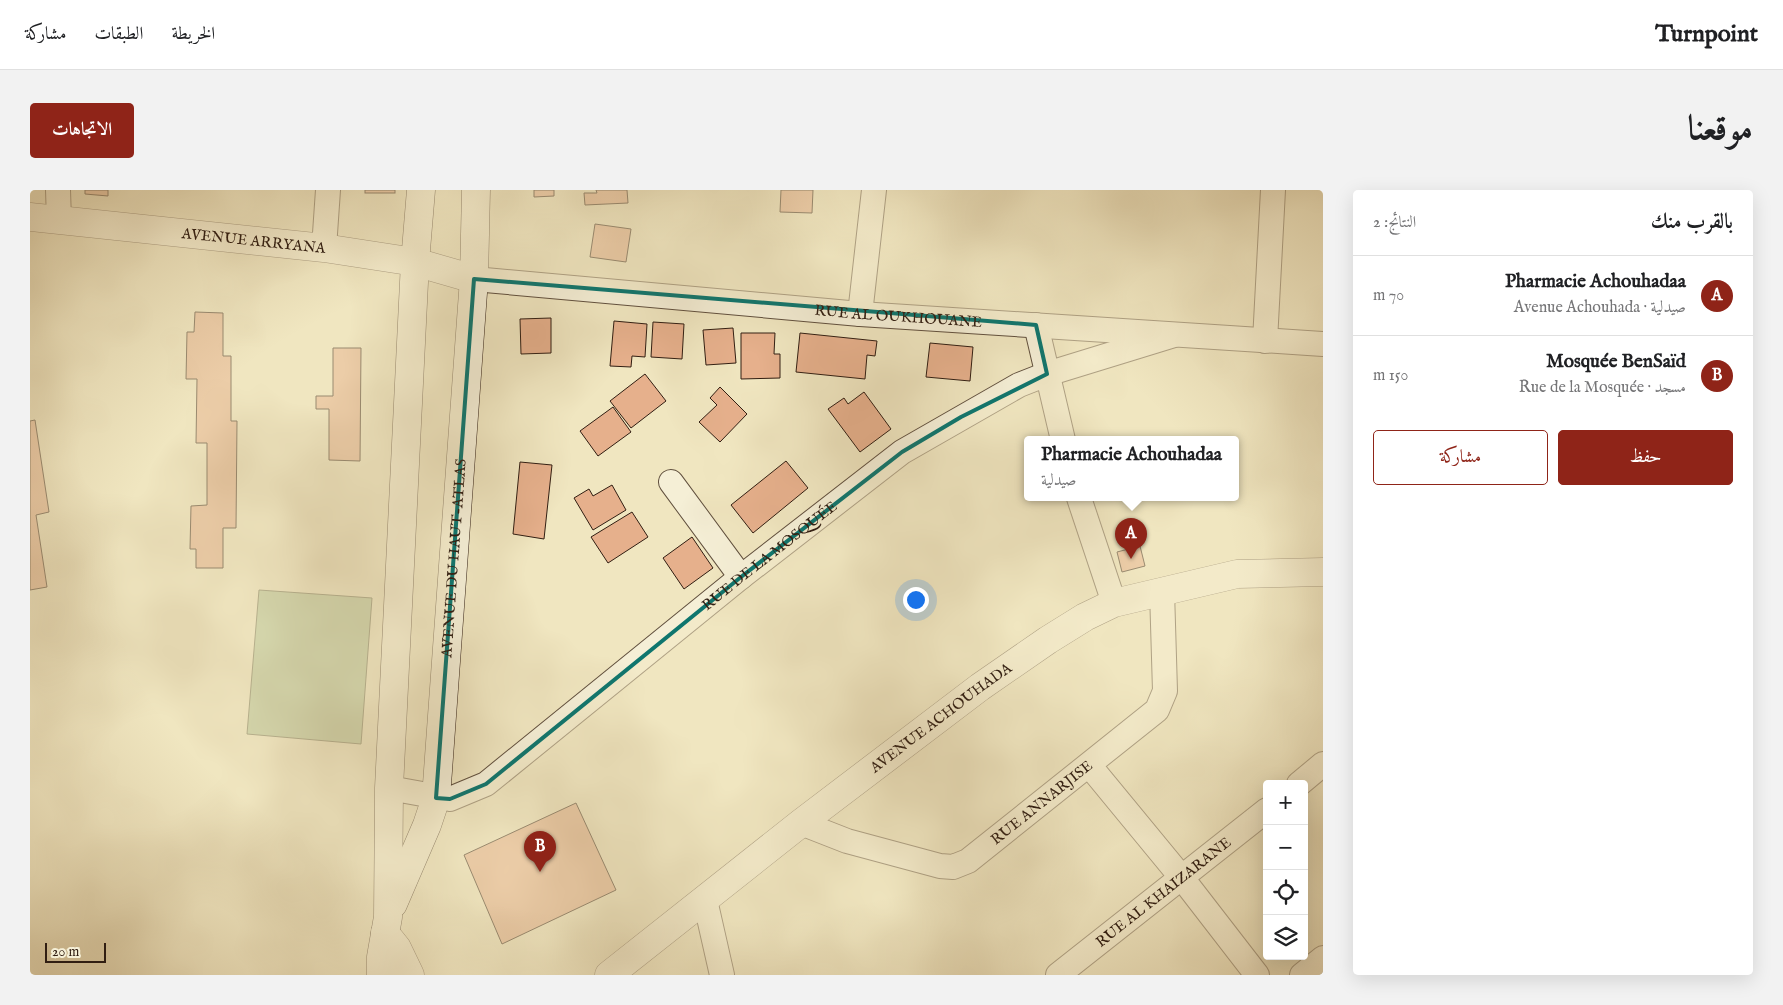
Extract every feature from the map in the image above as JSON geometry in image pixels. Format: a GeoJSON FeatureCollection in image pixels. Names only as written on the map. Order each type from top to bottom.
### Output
{"type":"FeatureCollection","features":[{"type":"Feature","properties":{"kind":"main road","name":"AVENUE DU HAUT-ATLAS"},"geometry":{"type":"LineString","coordinates":[[381,975],[386,925],[388,788],[420,190]]}},
{"type":"Feature","properties":{"kind":"main road","name":"AVENUE DU HAUT-ATLAS"},"geometry":{"type":"LineString","coordinates":[[386,925],[427,825],[436,798],[474,279],[476,190]]}},
{"type":"Feature","properties":{"kind":"main road","name":"AVENUE ARRYANA"},"geometry":{"type":"LineString","coordinates":[[30,217],[324,248],[415,262],[474,279]]}},
{"type":"Feature","properties":{"kind":"main road","name":"AVENUE ACHOUHADA"},"geometry":{"type":"LineString","coordinates":[[609,975],[801,823],[980,687],[1085,617],[1114,603],[1237,574],[1323,572]]}},
{"type":"Feature","properties":{"kind":"main road"},"geometry":{"type":"LineString","coordinates":[[386,925],[410,975]]}},
{"type":"Feature","properties":{"kind":"street"},"geometry":{"type":"LineString","coordinates":[[58,190],[59,220]]}},
{"type":"Feature","properties":{"kind":"street"},"geometry":{"type":"LineString","coordinates":[[324,248],[328,190]]}},
{"type":"Feature","properties":{"kind":"street"},"geometry":{"type":"LineString","coordinates":[[860,314],[874,190]]}},
{"type":"Feature","properties":{"kind":"street"},"geometry":{"type":"LineString","coordinates":[[1265,341],[1273,190]]}},
{"type":"Feature","properties":{"kind":"street","name":"RUE AL OUKHOUANE"},"geometry":{"type":"LineString","coordinates":[[474,279],[860,314],[1323,344]]}},
{"type":"Feature","properties":{"kind":"street"},"geometry":{"type":"LineString","coordinates":[[1036,326],[1062,436]]}},
{"type":"Feature","properties":{"kind":"street","name":"RUE DE LA MOSQUÉE"},"geometry":{"type":"LineString","coordinates":[[388,788],[450,799],[486,784],[741,577],[902,452],[994,399],[1047,374],[1174,335]]}},
{"type":"Feature","properties":{"kind":"street"},"geometry":{"type":"LineString","coordinates":[[671,482],[741,577]]}},
{"type":"Feature","properties":{"kind":"street"},"geometry":{"type":"LineString","coordinates":[[1080,501],[1114,603]]}},
{"type":"Feature","properties":{"kind":"street","name":"RUE ANNARJISE"},"geometry":{"type":"LineString","coordinates":[[801,823],[847,841],[940,866],[953,867],[968,861],[1157,710],[1162,702],[1166,676],[1162,591]]}},
{"type":"Feature","properties":{"kind":"street"},"geometry":{"type":"LineString","coordinates":[[1304,780],[1323,764]]}},
{"type":"Feature","properties":{"kind":"street"},"geometry":{"type":"LineString","coordinates":[[1088,765],[1182,878],[1257,975]]}},
{"type":"Feature","properties":{"kind":"street","name":"RUE AL KHAIZARANE"},"geometry":{"type":"LineString","coordinates":[[1058,975],[1263,813]]}},
{"type":"Feature","properties":{"kind":"street"},"geometry":{"type":"LineString","coordinates":[[705,900],[722,975]]}},
{"type":"Feature","properties":{"kind":"street"},"geometry":{"type":"LineString","coordinates":[[1302,975],[1323,958]]}},
{"type":"Feature","properties":{"kind":"highlighted area"},"geometry":{"type":"Polygon","coordinates":[[[474,279],[1036,325],[1047,374],[961,417],[902,452],[741,577],[486,784],[450,799],[436,798],[474,279]]]}},
{"type":"Feature","properties":{"kind":"green space"},"geometry":{"type":"Polygon","coordinates":[[[259,590],[372,598],[361,744],[247,734],[259,590]]]}},
{"type":"Feature","properties":{"kind":"building"},"geometry":{"type":"Polygon","coordinates":[[[85,190],[108,190],[108,196],[85,194],[85,190]]]}},
{"type":"Feature","properties":{"kind":"building"},"geometry":{"type":"Polygon","coordinates":[[[365,190],[395,190],[395,193],[365,193],[365,190]]]}},
{"type":"Feature","properties":{"kind":"building"},"geometry":{"type":"Polygon","coordinates":[[[534,190],[554,190],[554,196],[534,197],[534,190]]]}},
{"type":"Feature","properties":{"kind":"building"},"geometry":{"type":"Polygon","coordinates":[[[596,190],[627,190],[628,203],[585,205],[584,193],[597,193],[596,190]]]}},
{"type":"Feature","properties":{"kind":"building"},"geometry":{"type":"Polygon","coordinates":[[[781,190],[813,190],[812,213],[780,212],[781,190]]]}},
{"type":"Feature","properties":{"kind":"building"},"geometry":{"type":"Polygon","coordinates":[[[595,224],[631,229],[626,262],[590,257],[595,224]]]}},
{"type":"Feature","properties":{"kind":"building"},"geometry":{"type":"Polygon","coordinates":[[[195,312],[223,313],[223,356],[231,356],[231,421],[237,421],[236,528],[223,528],[223,568],[196,568],[196,549],[190,549],[191,506],[207,505],[207,443],[196,443],[197,379],[186,379],[187,332],[194,332],[195,312]]]}},
{"type":"Feature","properties":{"kind":"building"},"geometry":{"type":"Polygon","coordinates":[[[551,318],[551,353],[521,354],[520,319],[551,318]]]}},
{"type":"Feature","properties":{"kind":"building"},"geometry":{"type":"Polygon","coordinates":[[[614,321],[647,324],[645,357],[632,356],[631,367],[610,366],[614,321]]]}},
{"type":"Feature","properties":{"kind":"building"},"geometry":{"type":"Polygon","coordinates":[[[653,322],[684,324],[682,359],[651,357],[653,322]]]}},
{"type":"Feature","properties":{"kind":"building"},"geometry":{"type":"Polygon","coordinates":[[[733,328],[736,363],[706,365],[703,330],[733,328]]]}},
{"type":"Feature","properties":{"kind":"building"},"geometry":{"type":"Polygon","coordinates":[[[741,333],[775,333],[774,354],[780,354],[780,378],[741,379],[741,333]]]}},
{"type":"Feature","properties":{"kind":"building"},"geometry":{"type":"Polygon","coordinates":[[[800,333],[877,341],[875,356],[867,355],[865,379],[796,372],[800,333]]]}},
{"type":"Feature","properties":{"kind":"building"},"geometry":{"type":"Polygon","coordinates":[[[930,343],[973,347],[970,381],[926,377],[930,343]]]}},
{"type":"Feature","properties":{"kind":"building"},"geometry":{"type":"Polygon","coordinates":[[[333,348],[361,348],[360,461],[329,460],[329,409],[316,409],[316,396],[333,396],[333,348]]]}},
{"type":"Feature","properties":{"kind":"building"},"geometry":{"type":"Polygon","coordinates":[[[645,374],[666,401],[631,428],[610,401],[645,374]]]}},
{"type":"Feature","properties":{"kind":"building"},"geometry":{"type":"Polygon","coordinates":[[[720,387],[747,414],[720,442],[699,422],[717,405],[710,398],[720,387]]]}},
{"type":"Feature","properties":{"kind":"building"},"geometry":{"type":"Polygon","coordinates":[[[864,392],[891,429],[860,452],[828,409],[844,398],[848,404],[864,392]]]}},
{"type":"Feature","properties":{"kind":"building"},"geometry":{"type":"Polygon","coordinates":[[[613,407],[631,432],[598,456],[580,431],[613,407]]]}},
{"type":"Feature","properties":{"kind":"building"},"geometry":{"type":"Polygon","coordinates":[[[35,420],[49,512],[36,515],[47,587],[30,590],[30,421],[35,420]]]}},
{"type":"Feature","properties":{"kind":"building"},"geometry":{"type":"Polygon","coordinates":[[[786,461],[808,488],[753,533],[731,505],[786,461]]]}},
{"type":"Feature","properties":{"kind":"building"},"geometry":{"type":"Polygon","coordinates":[[[520,462],[552,465],[544,539],[513,534],[520,462]]]}},
{"type":"Feature","properties":{"kind":"building"},"geometry":{"type":"Polygon","coordinates":[[[612,485],[626,510],[593,530],[574,498],[589,489],[593,496],[612,485]]]}},
{"type":"Feature","properties":{"kind":"building"},"geometry":{"type":"Polygon","coordinates":[[[632,512],[648,537],[608,563],[591,537],[632,512]]]}},
{"type":"Feature","properties":{"kind":"building"},"geometry":{"type":"Polygon","coordinates":[[[692,537],[713,568],[684,589],[663,558],[692,537]]]}},
{"type":"Feature","properties":{"kind":"building"},"geometry":{"type":"Polygon","coordinates":[[[1140,546],[1145,566],[1122,572],[1117,552],[1140,546]]]}},
{"type":"Feature","properties":{"kind":"building"},"geometry":{"type":"Polygon","coordinates":[[[576,803],[616,890],[502,944],[464,855],[576,803]]]}},
{"type":"Feature","properties":{"kind":"place","name":"Pharmacie Achouhadaa"},"geometry":{"type":"Point","coordinates":[1131,559]}},
{"type":"Feature","properties":{"kind":"place","name":"Mosquée BenSaïd"},"geometry":{"type":"Point","coordinates":[540,872]}}]}
